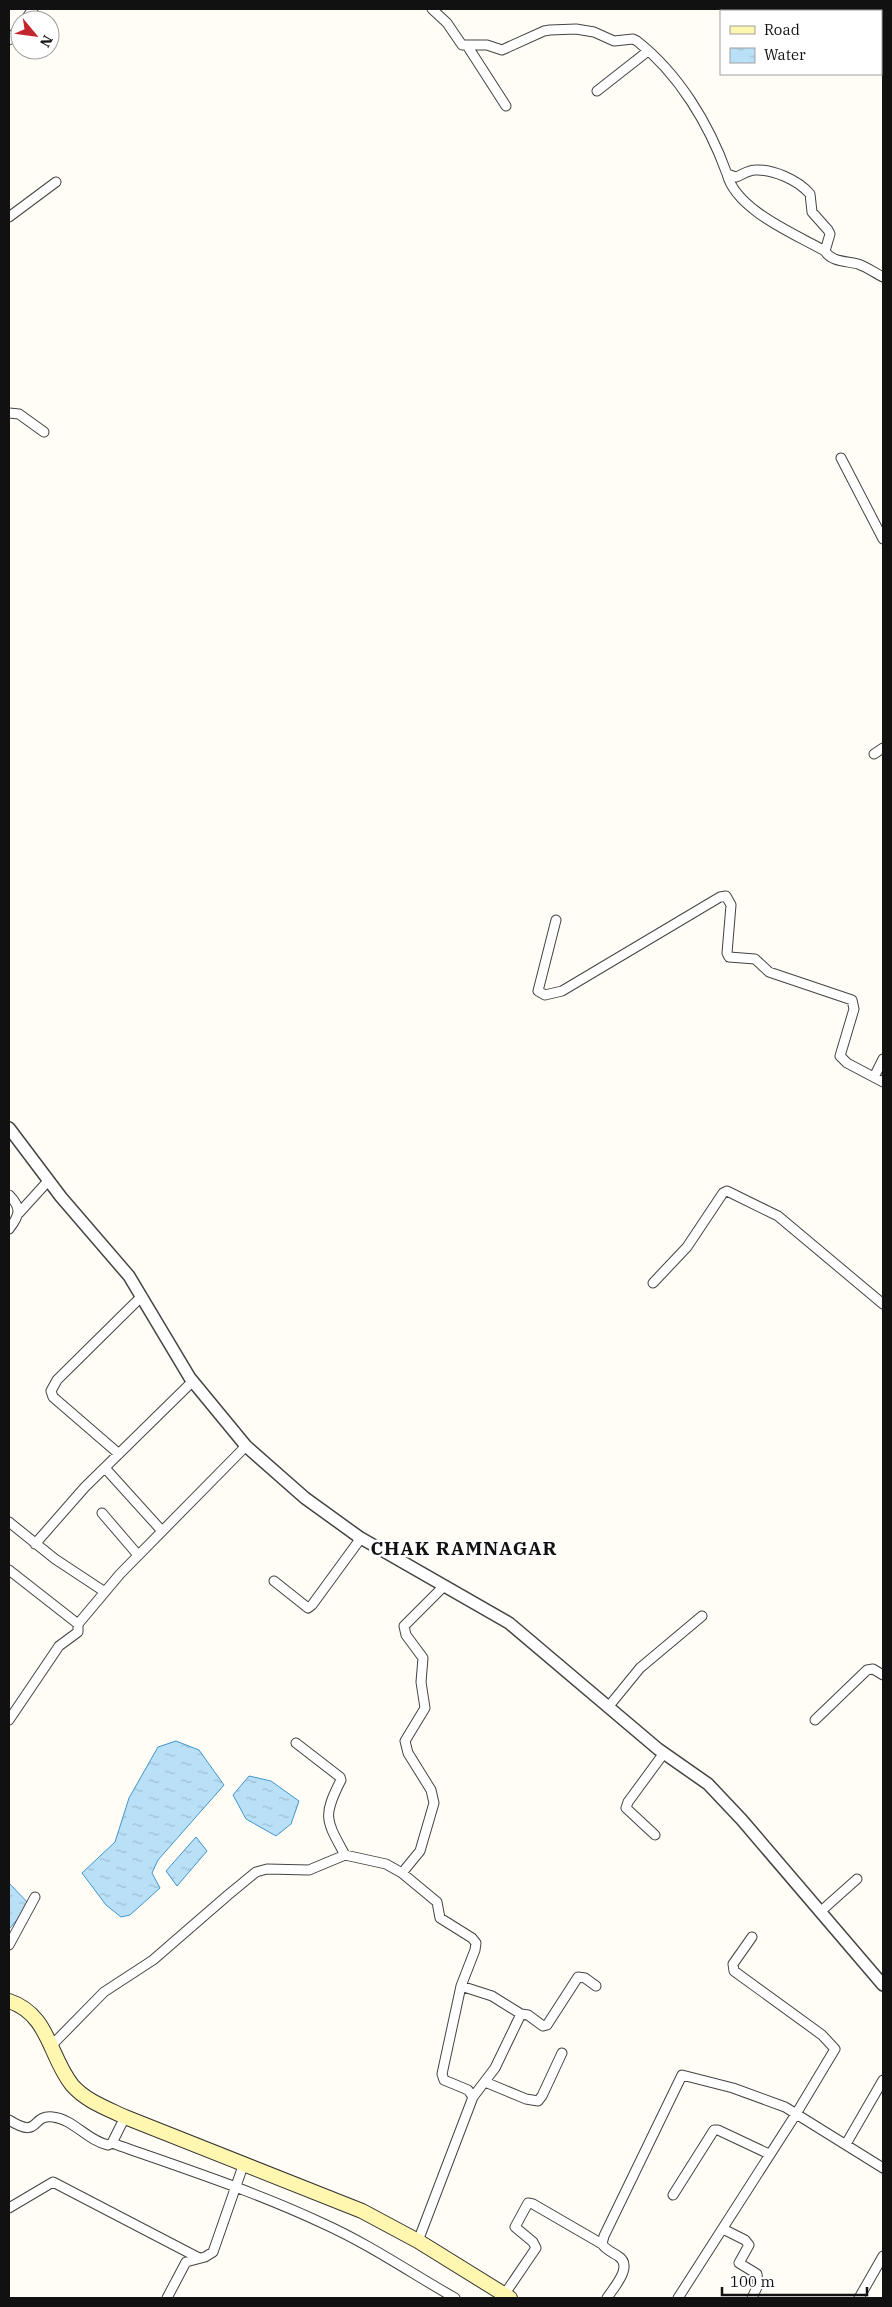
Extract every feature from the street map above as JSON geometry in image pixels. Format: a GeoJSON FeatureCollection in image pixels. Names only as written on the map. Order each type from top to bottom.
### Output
{"type":"FeatureCollection","features":[{"type":"Feature","properties":{"kind":"main road"},"geometry":{"type":"LineString","coordinates":[[9,2001],[28,2011],[37,2019],[71,2083],[118,2131],[239,2178],[362,2211],[418,2241],[507,2296]]}},
{"type":"Feature","properties":{"kind":"street"},"geometry":{"type":"LineString","coordinates":[[432,9],[447,24],[459,42],[468,47],[506,106]]}},
{"type":"Feature","properties":{"kind":"street"},"geometry":{"type":"LineString","coordinates":[[468,47],[487,45],[502,50],[544,31],[576,29],[594,32],[614,41],[633,39],[648,51],[695,106],[729,182],[745,203],[825,251],[832,258],[858,264],[883,277]]}},
{"type":"Feature","properties":{"kind":"street"},"geometry":{"type":"LineString","coordinates":[[597,91],[648,51]]}},
{"type":"Feature","properties":{"kind":"street"},"geometry":{"type":"LineString","coordinates":[[727,174],[736,177],[748,171],[761,171],[786,178],[802,186],[810,194],[812,212],[830,234],[825,251]]}},
{"type":"Feature","properties":{"kind":"street"},"geometry":{"type":"LineString","coordinates":[[9,217],[56,182]]}},
{"type":"Feature","properties":{"kind":"street"},"geometry":{"type":"LineString","coordinates":[[9,413],[19,414],[44,432]]}},
{"type":"Feature","properties":{"kind":"street"},"geometry":{"type":"LineString","coordinates":[[841,458],[883,538]]}},
{"type":"Feature","properties":{"kind":"street"},"geometry":{"type":"LineString","coordinates":[[874,754],[883,748]]}},
{"type":"Feature","properties":{"kind":"street"},"geometry":{"type":"LineString","coordinates":[[556,920],[538,991],[545,995],[562,991],[720,897],[726,896],[731,905],[727,953],[729,957],[755,959],[769,972],[852,1000],[854,1009],[840,1056],[847,1063],[883,1082]]}},
{"type":"Feature","properties":{"kind":"street"},"geometry":{"type":"LineString","coordinates":[[874,1077],[883,1059]]}},
{"type":"Feature","properties":{"kind":"street"},"geometry":{"type":"LineString","coordinates":[[9,1128],[61,1197],[116,1260],[142,1296],[193,1381],[246,1446],[305,1498],[361,1538],[509,1623],[664,1754],[717,1792],[820,1912],[882,1980]]}},
{"type":"Feature","properties":{"kind":"street"},"geometry":{"type":"LineString","coordinates":[[9,1229],[19,1213],[49,1180]]}},
{"type":"Feature","properties":{"kind":"street"},"geometry":{"type":"LineString","coordinates":[[653,1283],[687,1247],[723,1193],[727,1191],[778,1216],[883,1304]]}},
{"type":"Feature","properties":{"kind":"street"},"geometry":{"type":"LineString","coordinates":[[9,1196],[19,1206],[19,1213]]}},
{"type":"Feature","properties":{"kind":"street"},"geometry":{"type":"LineString","coordinates":[[119,1454],[53,1397],[51,1391],[57,1380],[142,1296]]}},
{"type":"Feature","properties":{"kind":"street"},"geometry":{"type":"LineString","coordinates":[[35,1544],[68,1505],[193,1381]]}},
{"type":"Feature","properties":{"kind":"street"},"geometry":{"type":"LineString","coordinates":[[9,1720],[59,1646],[78,1632],[78,1624],[105,1592],[138,1555],[246,1446]]}},
{"type":"Feature","properties":{"kind":"street"},"geometry":{"type":"LineString","coordinates":[[105,1468],[162,1531]]}},
{"type":"Feature","properties":{"kind":"street"},"geometry":{"type":"LineString","coordinates":[[102,1513],[138,1555]]}},
{"type":"Feature","properties":{"kind":"street"},"geometry":{"type":"LineString","coordinates":[[9,1522],[35,1544],[105,1592]]}},
{"type":"Feature","properties":{"kind":"street"},"geometry":{"type":"LineString","coordinates":[[274,1581],[308,1608],[361,1538]]}},
{"type":"Feature","properties":{"kind":"street"},"geometry":{"type":"LineString","coordinates":[[9,1570],[78,1624]]}},
{"type":"Feature","properties":{"kind":"street"},"geometry":{"type":"LineString","coordinates":[[402,1873],[420,1851],[434,1803],[431,1790],[406,1746],[407,1737],[423,1712],[425,1704],[421,1682],[423,1658],[406,1635],[404,1626],[444,1586]]}},
{"type":"Feature","properties":{"kind":"street"},"geometry":{"type":"LineString","coordinates":[[609,1706],[640,1668],[702,1616]]}},
{"type":"Feature","properties":{"kind":"street"},"geometry":{"type":"LineString","coordinates":[[815,1720],[866,1670],[873,1669],[883,1675]]}},
{"type":"Feature","properties":{"kind":"street"},"geometry":{"type":"LineString","coordinates":[[296,1743],[340,1777],[341,1780],[328,1806],[327,1816],[328,1824],[345,1856]]}},
{"type":"Feature","properties":{"kind":"street"},"geometry":{"type":"LineString","coordinates":[[655,1835],[626,1808],[628,1802],[664,1754]]}},
{"type":"Feature","properties":{"kind":"street"},"geometry":{"type":"LineString","coordinates":[[52,2045],[104,1992],[153,1960],[256,1872],[267,1869],[309,1870],[345,1856],[378,1861],[402,1873],[439,1904],[437,1911],[440,1918],[474,1940],[476,1950],[461,1986],[442,2074],[444,2080],[468,2090],[472,2097]]}},
{"type":"Feature","properties":{"kind":"street"},"geometry":{"type":"LineString","coordinates":[[820,1912],[857,1879]]}},
{"type":"Feature","properties":{"kind":"street"},"geometry":{"type":"LineString","coordinates":[[9,1945],[35,1897]]}},
{"type":"Feature","properties":{"kind":"street"},"geometry":{"type":"LineString","coordinates":[[678,2298],[796,2114],[835,2049],[822,2035],[734,1971],[733,1964],[752,1937]]}},
{"type":"Feature","properties":{"kind":"street"},"geometry":{"type":"LineString","coordinates":[[461,1986],[492,1996],[521,2014],[528,2015],[543,2026],[547,2025],[578,1976],[596,1986]]}},
{"type":"Feature","properties":{"kind":"street"},"geometry":{"type":"LineString","coordinates":[[418,2241],[472,2097],[495,2068],[521,2014]]}},
{"type":"Feature","properties":{"kind":"street"},"geometry":{"type":"LineString","coordinates":[[485,2082],[526,2100],[538,2101],[562,2053]]}},
{"type":"Feature","properties":{"kind":"street"},"geometry":{"type":"LineString","coordinates":[[602,2244],[682,2076],[732,2088],[772,2102],[796,2114],[883,2168]]}},
{"type":"Feature","properties":{"kind":"street"},"geometry":{"type":"LineString","coordinates":[[846,2144],[883,2080]]}},
{"type":"Feature","properties":{"kind":"street"},"geometry":{"type":"LineString","coordinates":[[9,2120],[22,2129],[27,2129],[44,2118],[54,2117],[104,2144],[118,2131],[239,2178],[365,2245],[455,2298]]}},
{"type":"Feature","properties":{"kind":"street"},"geometry":{"type":"LineString","coordinates":[[673,2195],[714,2130],[718,2130],[769,2154]]}},
{"type":"Feature","properties":{"kind":"street"},"geometry":{"type":"LineString","coordinates":[[166,2298],[186,2262],[210,2255],[216,2247],[239,2178]]}},
{"type":"Feature","properties":{"kind":"street"},"geometry":{"type":"LineString","coordinates":[[9,2208],[53,2182],[199,2258]]}},
{"type":"Feature","properties":{"kind":"street"},"geometry":{"type":"LineString","coordinates":[[507,2296],[536,2248],[533,2242],[515,2227],[528,2203],[533,2204],[602,2244],[621,2258],[625,2266],[624,2272],[607,2298]]}},
{"type":"Feature","properties":{"kind":"street"},"geometry":{"type":"LineString","coordinates":[[723,2229],[745,2240],[750,2245],[740,2263],[757,2274],[758,2285],[752,2298]]}},
{"type":"Feature","properties":{"kind":"street"},"geometry":{"type":"LineString","coordinates":[[859,2298],[883,2256]]}},
{"type":"Feature","properties":{"kind":"water"},"geometry":{"type":"Polygon","coordinates":[[[176,1741],[199,1750],[224,1785],[158,1860],[152,1873],[160,1888],[130,1915],[121,1917],[106,1905],[82,1873],[115,1842],[129,1798],[158,1747],[176,1741]]]}},
{"type":"Feature","properties":{"kind":"water"},"geometry":{"type":"Polygon","coordinates":[[[249,1776],[271,1781],[299,1801],[291,1824],[276,1836],[246,1819],[233,1795],[249,1776]]]}},
{"type":"Feature","properties":{"kind":"water"},"geometry":{"type":"Polygon","coordinates":[[[196,1837],[207,1851],[177,1886],[166,1871],[196,1837]]]}},
{"type":"Feature","properties":{"kind":"water"},"geometry":{"type":"Polygon","coordinates":[[[9,1883],[30,1905],[9,1929],[9,1883]]]}},
{"type":"Feature","properties":{"kind":"district","name":"CHAK RAMNAGAR"},"geometry":{"type":"Point","coordinates":[464,1548]}}]}
